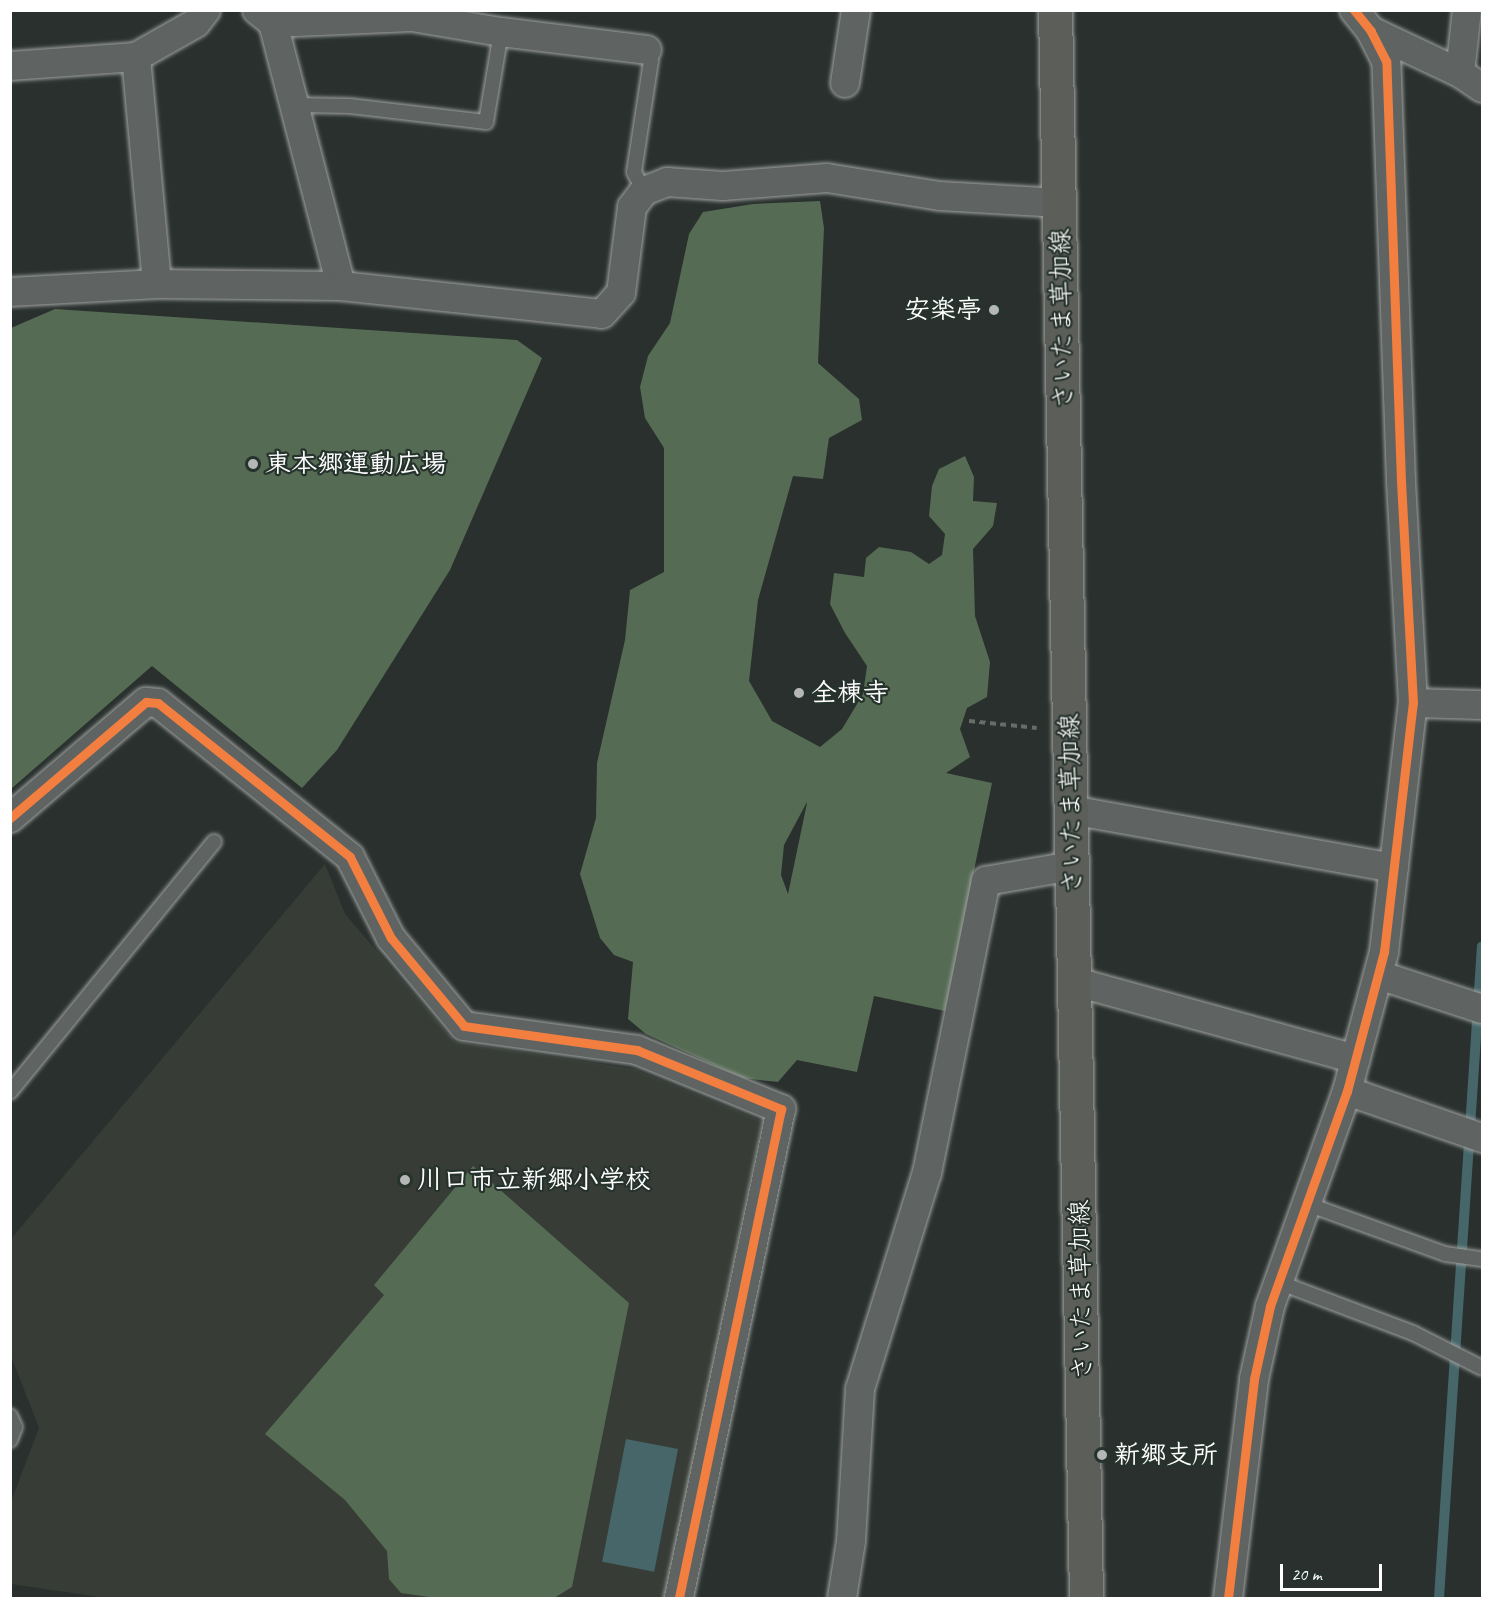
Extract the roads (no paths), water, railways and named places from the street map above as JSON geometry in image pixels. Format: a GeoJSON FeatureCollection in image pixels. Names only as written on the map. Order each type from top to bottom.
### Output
{"type":"FeatureCollection","features":[{"type":"Feature","properties":{"kind":"main road","name":"さいたま草加線"},"geometry":{"type":"LineString","coordinates":[[1055,10],[1076,982],[1086,1599]]}},
{"type":"Feature","properties":{"kind":"street"},"geometry":{"type":"LineString","coordinates":[[10,66],[136,57],[196,23],[206,10]]}},
{"type":"Feature","properties":{"kind":"street"},"geometry":{"type":"LineString","coordinates":[[844,83],[856,10]]}},
{"type":"Feature","properties":{"kind":"street"},"geometry":{"type":"LineString","coordinates":[[1467,10],[1471,81]]}},
{"type":"Feature","properties":{"kind":"street"},"geometry":{"type":"LineString","coordinates":[[341,286],[294,105],[265,17],[412,14],[501,32],[647,50]]}},
{"type":"Feature","properties":{"kind":"street"},"geometry":{"type":"LineString","coordinates":[[1362,21],[1471,81]]}},
{"type":"Feature","properties":{"kind":"street"},"geometry":{"type":"LineString","coordinates":[[1228,1599],[1254,1379],[1270,1306],[1347,1091],[1384,952],[1413,703],[1401,481],[1386,61],[1362,21]]}},
{"type":"Feature","properties":{"kind":"street"},"geometry":{"type":"LineString","coordinates":[[136,57],[157,284]]}},
{"type":"Feature","properties":{"kind":"street"},"geometry":{"type":"LineString","coordinates":[[10,292],[157,284],[341,286],[602,314],[621,293],[632,207],[644,191],[667,182],[723,186],[827,178],[940,196],[1060,203]]}},
{"type":"Feature","properties":{"kind":"street"},"geometry":{"type":"LineString","coordinates":[[10,818],[146,702],[158,703],[350,856],[391,938],[464,1026],[637,1050],[781,1109],[679,1599]]}},
{"type":"Feature","properties":{"kind":"street"},"geometry":{"type":"LineString","coordinates":[[1413,703],[1482,705]]}},
{"type":"Feature","properties":{"kind":"street"},"geometry":{"type":"LineString","coordinates":[[1071,810],[1394,868]]}},
{"type":"Feature","properties":{"kind":"street"},"geometry":{"type":"LineString","coordinates":[[842,1599],[852,1541],[860,1389],[927,1173],[986,881],[1072,866]]}},
{"type":"Feature","properties":{"kind":"street"},"geometry":{"type":"LineString","coordinates":[[1379,975],[1482,1009]]}},
{"type":"Feature","properties":{"kind":"street"},"geometry":{"type":"LineString","coordinates":[[1076,982],[1356,1059]]}},
{"type":"Feature","properties":{"kind":"street"},"geometry":{"type":"LineString","coordinates":[[1347,1091],[1482,1138]]}},
{"type":"Feature","properties":{"kind":"lane"},"geometry":{"type":"LineString","coordinates":[[294,105],[350,106],[486,122],[501,32]]}},
{"type":"Feature","properties":{"kind":"lane"},"geometry":{"type":"LineString","coordinates":[[644,191],[634,172],[651,61],[647,50]]}},
{"type":"Feature","properties":{"kind":"lane"},"geometry":{"type":"LineString","coordinates":[[10,1092],[214,842]]}},
{"type":"Feature","properties":{"kind":"lane"},"geometry":{"type":"LineString","coordinates":[[1307,1204],[1445,1254],[1482,1259]]}},
{"type":"Feature","properties":{"kind":"lane"},"geometry":{"type":"LineString","coordinates":[[1278,1282],[1413,1333],[1482,1368]]}},
{"type":"Feature","properties":{"kind":"lane"},"geometry":{"type":"LineString","coordinates":[[10,1416],[15,1427],[10,1440]]}},
{"type":"Feature","properties":{"kind":"water"},"geometry":{"type":"Polygon","coordinates":[[[626,1439],[678,1449],[654,1572],[602,1562],[626,1439]]]}},
{"type":"Feature","properties":{"kind":"waterway"},"geometry":{"type":"LineString","coordinates":[[1439,1598],[1482,946]]}},
{"type":"Feature","properties":{"kind":"place","name":"安楽亭"},"geometry":{"type":"Point","coordinates":[994,310]}},
{"type":"Feature","properties":{"kind":"place","name":"東本郷運動広場"},"geometry":{"type":"Point","coordinates":[253,464]}},
{"type":"Feature","properties":{"kind":"place","name":"全棟寺"},"geometry":{"type":"Point","coordinates":[799,693]}},
{"type":"Feature","properties":{"kind":"place","name":"川口市立新郷小学校"},"geometry":{"type":"Point","coordinates":[405,1180]}},
{"type":"Feature","properties":{"kind":"place","name":"新郷支所"},"geometry":{"type":"Point","coordinates":[1102,1455]}}]}
